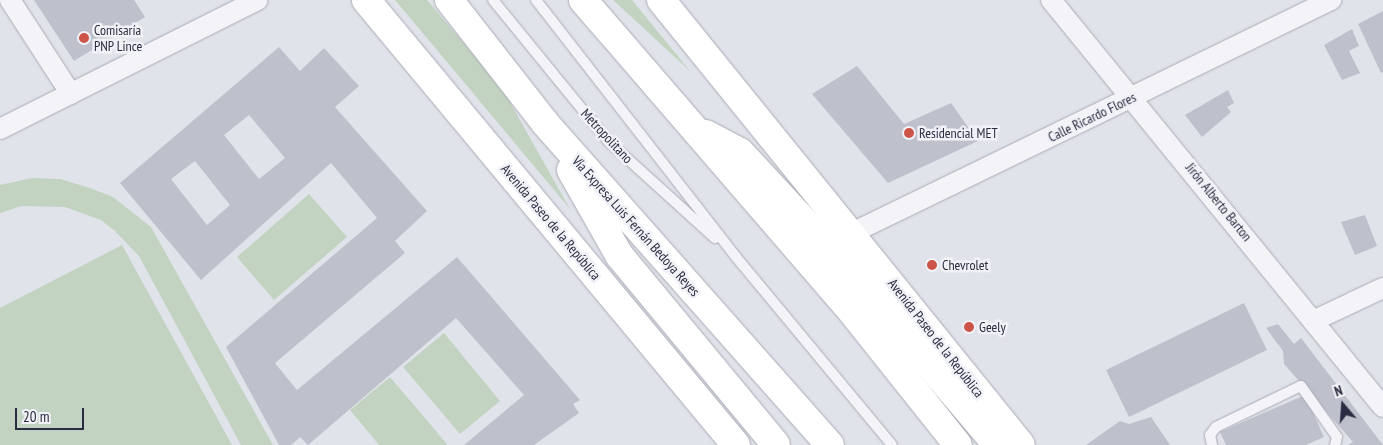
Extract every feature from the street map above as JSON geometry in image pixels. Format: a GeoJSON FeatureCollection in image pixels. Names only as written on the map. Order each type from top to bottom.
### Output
{"type":"FeatureCollection","features":[{"type":"Feature","properties":{"kind":"main road","name":"Avenida Paseo de la República"},"geometry":{"type":"LineString","coordinates":[[366,0],[736,445]]}},
{"type":"Feature","properties":{"kind":"main road","name":"Vía Expresa Luis Fernán Bedoya Reyes"},"geometry":{"type":"LineString","coordinates":[[449,0],[545,123],[830,445]]}},
{"type":"Feature","properties":{"kind":"main road"},"geometry":{"type":"LineString","coordinates":[[583,0],[845,303],[958,445]]}},
{"type":"Feature","properties":{"kind":"main road","name":"Avenida Paseo de la República"},"geometry":{"type":"LineString","coordinates":[[661,0],[852,233],[1020,445]]}},
{"type":"Feature","properties":{"kind":"main road"},"geometry":{"type":"LineString","coordinates":[[545,123],[619,255],[776,445]]}},
{"type":"Feature","properties":{"kind":"main road"},"geometry":{"type":"LineString","coordinates":[[693,128],[740,152],[842,262],[997,445]]}},
{"type":"Feature","properties":{"kind":"street"},"geometry":{"type":"LineString","coordinates":[[10,0],[70,94]]}},
{"type":"Feature","properties":{"kind":"street"},"geometry":{"type":"LineString","coordinates":[[0,130],[258,0]]}},
{"type":"Feature","properties":{"kind":"street","name":"Jirón Alberto Barton"},"geometry":{"type":"LineString","coordinates":[[1051,0],[1133,97],[1315,320],[1383,407]]}},
{"type":"Feature","properties":{"kind":"street","name":"Calle Ricardo Flores"},"geometry":{"type":"LineString","coordinates":[[852,233],[1331,0]]}},
{"type":"Feature","properties":{"kind":"street"},"geometry":{"type":"LineString","coordinates":[[1315,320],[1383,288]]}},
{"type":"Feature","properties":{"kind":"lane","name":"Metropolitano"},"geometry":{"type":"LineString","coordinates":[[493,0],[609,142],[736,258]]}},
{"type":"Feature","properties":{"kind":"lane","name":"Metropolitano"},"geometry":{"type":"LineString","coordinates":[[536,0],[736,258],[892,445]]}},
{"type":"Feature","properties":{"kind":"lane"},"geometry":{"type":"LineString","coordinates":[[1212,445],[1210,435],[1216,427],[1301,386],[1337,437],[1335,445]]}},
{"type":"Feature","properties":{"kind":"green space"},"geometry":{"type":"Polygon","coordinates":[[[395,0],[427,0],[502,88],[570,209],[395,0]]]}},
{"type":"Feature","properties":{"kind":"green space"},"geometry":{"type":"Polygon","coordinates":[[[613,0],[632,0],[690,71],[613,0]]]}},
{"type":"Feature","properties":{"kind":"green space"},"geometry":{"type":"Polygon","coordinates":[[[32,178],[60,179],[113,197],[151,227],[273,445],[241,445],[139,256],[115,231],[101,220],[65,207],[22,206],[0,213],[0,185],[32,178]]]}},
{"type":"Feature","properties":{"kind":"green space"},"geometry":{"type":"Polygon","coordinates":[[[309,194],[347,237],[274,300],[237,257],[309,194]]]}},
{"type":"Feature","properties":{"kind":"green space"},"geometry":{"type":"Polygon","coordinates":[[[122,245],[232,445],[0,445],[0,308],[122,245]]]}},
{"type":"Feature","properties":{"kind":"green space"},"geometry":{"type":"Polygon","coordinates":[[[444,333],[500,401],[460,434],[403,367],[444,333]]]}},
{"type":"Feature","properties":{"kind":"green space"},"geometry":{"type":"Polygon","coordinates":[[[390,377],[447,445],[379,445],[350,410],[390,377]]]}},
{"type":"Feature","properties":{"kind":"building","name":"Comisaría PNP Lince"},"geometry":{"type":"Polygon","coordinates":[[[34,0],[134,0],[145,17],[74,61],[34,0]]]}},
{"type":"Feature","properties":{"kind":"building"},"geometry":{"type":"Polygon","coordinates":[[[1383,11],[1383,72],[1381,73],[1358,24],[1383,11]]]}},
{"type":"Feature","properties":{"kind":"building"},"geometry":{"type":"Polygon","coordinates":[[[1352,29],[1359,46],[1349,51],[1360,73],[1342,80],[1324,45],[1352,29]]]}},
{"type":"Feature","properties":{"kind":"building"},"geometry":{"type":"Polygon","coordinates":[[[279,47],[300,71],[324,48],[359,86],[335,107],[427,211],[395,241],[405,253],[275,363],[297,390],[457,257],[580,400],[573,404],[579,413],[534,445],[464,445],[524,395],[456,318],[308,445],[300,437],[291,445],[279,445],[226,347],[377,218],[331,163],[201,280],[120,183],[279,47]],[[249,115],[224,135],[259,179],[285,158],[249,115]],[[195,161],[171,179],[207,225],[230,205],[195,161]]]}},
{"type":"Feature","properties":{"kind":"building","name":"Residencial MET"},"geometry":{"type":"Polygon","coordinates":[[[857,66],[904,124],[951,103],[978,141],[888,183],[812,94],[857,66]]]}},
{"type":"Feature","properties":{"kind":"building"},"geometry":{"type":"Polygon","coordinates":[[[1228,90],[1234,103],[1227,107],[1231,112],[1202,137],[1185,115],[1228,90]]]}},
{"type":"Feature","properties":{"kind":"building"},"geometry":{"type":"Polygon","coordinates":[[[1365,215],[1377,246],[1355,255],[1341,222],[1365,215]]]}},
{"type":"Feature","properties":{"kind":"building"},"geometry":{"type":"Polygon","coordinates":[[[1244,303],[1267,350],[1129,417],[1106,370],[1244,303]]]}},
{"type":"Feature","properties":{"kind":"building"},"geometry":{"type":"Polygon","coordinates":[[[1278,324],[1294,344],[1301,338],[1383,445],[1348,445],[1353,442],[1284,364],[1283,351],[1266,328],[1278,324]]]}},
{"type":"Feature","properties":{"kind":"building"},"geometry":{"type":"Polygon","coordinates":[[[1305,395],[1324,437],[1306,445],[1226,445],[1220,432],[1305,395]]]}},
{"type":"Feature","properties":{"kind":"building"},"geometry":{"type":"Polygon","coordinates":[[[1151,417],[1170,445],[1086,445],[1120,421],[1129,424],[1151,417]]]}},
{"type":"Feature","properties":{"kind":"place","name":"Comisaría PNP Lince"},"geometry":{"type":"Point","coordinates":[84,38]}},
{"type":"Feature","properties":{"kind":"place","name":"Residencial MET"},"geometry":{"type":"Point","coordinates":[909,133]}},
{"type":"Feature","properties":{"kind":"place","name":"Chevrolet"},"geometry":{"type":"Point","coordinates":[932,265]}},
{"type":"Feature","properties":{"kind":"place","name":"Geely"},"geometry":{"type":"Point","coordinates":[969,327]}}]}
